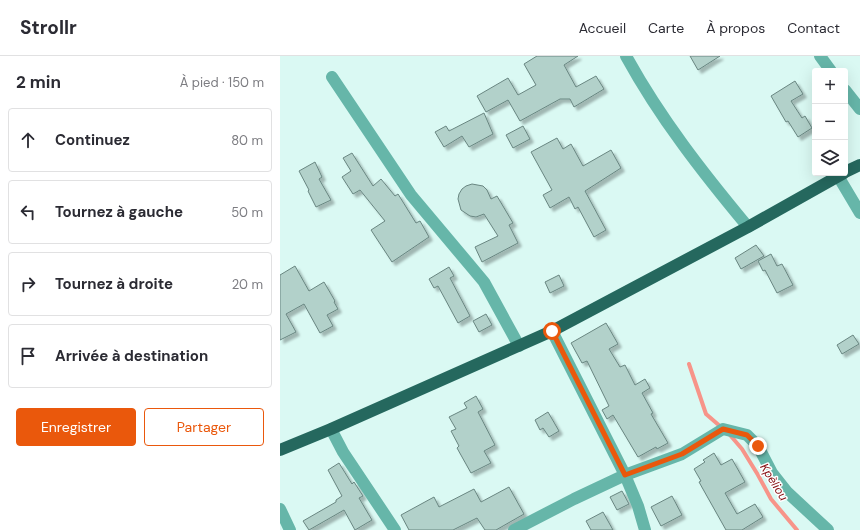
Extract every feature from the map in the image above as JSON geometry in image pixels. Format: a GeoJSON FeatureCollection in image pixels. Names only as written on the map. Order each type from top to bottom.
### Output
{"type":"FeatureCollection","features":[{"type":"Feature","properties":{"kind":"highway"},"geometry":{"type":"LineString","coordinates":[[848,171],[860,165]]}},
{"type":"Feature","properties":{"kind":"highway"},"geometry":{"type":"LineString","coordinates":[[280,450],[331,429],[552,331],[748,227],[838,176]]}},
{"type":"Feature","properties":{"kind":"street"},"geometry":{"type":"LineString","coordinates":[[626,56],[642,85],[670,127],[721,195],[748,227]]}},
{"type":"Feature","properties":{"kind":"street"},"geometry":{"type":"LineString","coordinates":[[820,56],[829,68]]}},
{"type":"Feature","properties":{"kind":"street"},"geometry":{"type":"LineString","coordinates":[[332,77],[411,195],[484,282],[519,346]]}},
{"type":"Feature","properties":{"kind":"street"},"geometry":{"type":"LineString","coordinates":[[848,94],[860,109]]}},
{"type":"Feature","properties":{"kind":"street"},"geometry":{"type":"LineString","coordinates":[[843,176],[860,213]]}},
{"type":"Feature","properties":{"kind":"street"},"geometry":{"type":"LineString","coordinates":[[552,331],[625,475],[638,506],[645,530]]}},
{"type":"Feature","properties":{"kind":"street"},"geometry":{"type":"LineString","coordinates":[[331,429],[343,452],[395,530]]}},
{"type":"Feature","properties":{"kind":"street"},"geometry":{"type":"LineString","coordinates":[[514,530],[625,475],[682,454],[723,429],[747,435],[758,446],[772,473],[787,492],[828,530]]}},
{"type":"Feature","properties":{"kind":"street"},"geometry":{"type":"LineString","coordinates":[[280,509],[290,530]]}},
{"type":"Feature","properties":{"kind":"building"},"geometry":{"type":"Polygon","coordinates":[[[537,56],[578,56],[564,65],[576,87],[596,76],[604,89],[574,107],[570,99],[560,99],[520,121],[508,100],[486,112],[477,96],[508,78],[518,95],[536,85],[524,64],[537,56]]]}},
{"type":"Feature","properties":{"kind":"building"},"geometry":{"type":"Polygon","coordinates":[[[690,56],[720,56],[698,70],[690,56]]]}},
{"type":"Feature","properties":{"kind":"building"},"geometry":{"type":"Polygon","coordinates":[[[795,81],[803,94],[791,101],[802,118],[805,116],[812,128],[798,137],[788,121],[786,122],[771,96],[795,81]]]}},
{"type":"Feature","properties":{"kind":"building"},"geometry":{"type":"Polygon","coordinates":[[[484,113],[493,134],[469,147],[462,136],[444,147],[435,132],[446,126],[449,131],[484,113]]]}},
{"type":"Feature","properties":{"kind":"building"},"geometry":{"type":"Polygon","coordinates":[[[523,126],[530,139],[513,148],[506,135],[523,126]]]}},
{"type":"Feature","properties":{"kind":"building"},"geometry":{"type":"Polygon","coordinates":[[[557,138],[563,149],[571,144],[583,166],[611,150],[621,168],[585,191],[606,230],[594,237],[578,207],[575,209],[569,197],[550,208],[543,195],[552,190],[531,152],[557,138]]]}},
{"type":"Feature","properties":{"kind":"building"},"geometry":{"type":"Polygon","coordinates":[[[352,153],[373,186],[381,179],[395,196],[398,194],[416,223],[420,221],[429,237],[392,262],[371,230],[385,221],[360,190],[353,194],[342,177],[351,171],[343,158],[352,153]]]}},
{"type":"Feature","properties":{"kind":"building"},"geometry":{"type":"Polygon","coordinates":[[[315,162],[322,177],[319,179],[331,200],[316,207],[299,171],[315,162]]]}},
{"type":"Feature","properties":{"kind":"building"},"geometry":{"type":"Polygon","coordinates":[[[472,184],[483,186],[487,190],[491,199],[497,196],[513,223],[509,225],[518,243],[482,262],[475,247],[498,236],[484,214],[476,217],[470,216],[461,210],[458,199],[459,194],[462,189],[472,184]]]}},
{"type":"Feature","properties":{"kind":"building"},"geometry":{"type":"Polygon","coordinates":[[[756,245],[764,256],[741,269],[735,258],[756,245]]]}},
{"type":"Feature","properties":{"kind":"building"},"geometry":{"type":"Polygon","coordinates":[[[771,254],[777,266],[782,264],[793,285],[777,293],[765,270],[763,271],[758,261],[771,254]]]}},
{"type":"Feature","properties":{"kind":"building"},"geometry":{"type":"Polygon","coordinates":[[[295,266],[309,291],[324,282],[338,309],[327,315],[333,326],[320,333],[304,304],[286,314],[296,332],[280,340],[280,275],[295,266]]]}},
{"type":"Feature","properties":{"kind":"building"},"geometry":{"type":"Polygon","coordinates":[[[449,267],[454,276],[450,278],[470,316],[458,323],[438,286],[434,288],[429,279],[449,267]]]}},
{"type":"Feature","properties":{"kind":"building"},"geometry":{"type":"Polygon","coordinates":[[[559,275],[564,286],[550,293],[545,282],[559,275]]]}},
{"type":"Feature","properties":{"kind":"building"},"geometry":{"type":"Polygon","coordinates":[[[486,314],[492,325],[479,332],[473,321],[486,314]]]}},
{"type":"Feature","properties":{"kind":"building"},"geometry":{"type":"Polygon","coordinates":[[[606,323],[618,344],[609,349],[620,367],[625,365],[635,385],[645,379],[650,388],[642,393],[653,413],[651,414],[668,443],[657,449],[656,447],[638,457],[613,415],[607,419],[602,410],[609,406],[587,361],[582,363],[571,343],[606,323]]]}},
{"type":"Feature","properties":{"kind":"building"},"geometry":{"type":"Polygon","coordinates":[[[853,335],[859,344],[842,354],[837,345],[853,335]]]}},
{"type":"Feature","properties":{"kind":"building"},"geometry":{"type":"Polygon","coordinates":[[[476,396],[483,409],[478,412],[495,445],[484,451],[491,463],[471,473],[457,448],[459,446],[451,431],[456,429],[449,417],[467,408],[464,403],[476,396]]]}},
{"type":"Feature","properties":{"kind":"building"},"geometry":{"type":"Polygon","coordinates":[[[548,412],[559,431],[549,437],[543,428],[540,430],[535,420],[548,412]]]}},
{"type":"Feature","properties":{"kind":"building"},"geometry":{"type":"Polygon","coordinates":[[[714,453],[721,465],[732,459],[745,482],[725,493],[737,514],[755,504],[763,517],[742,530],[726,530],[699,482],[701,481],[694,469],[705,462],[703,460],[714,453]]]}},
{"type":"Feature","properties":{"kind":"building"},"geometry":{"type":"Polygon","coordinates":[[[339,463],[352,484],[354,482],[363,496],[359,498],[372,520],[355,530],[344,510],[309,530],[303,521],[336,502],[336,500],[342,496],[328,470],[339,463]]]}},
{"type":"Feature","properties":{"kind":"building"},"geometry":{"type":"Polygon","coordinates":[[[509,487],[524,514],[496,530],[485,530],[477,518],[453,530],[409,530],[401,515],[434,497],[439,507],[474,489],[481,502],[509,487]]]}},
{"type":"Feature","properties":{"kind":"building"},"geometry":{"type":"Polygon","coordinates":[[[622,491],[629,504],[617,510],[610,497],[622,491]]]}},
{"type":"Feature","properties":{"kind":"building"},"geometry":{"type":"Polygon","coordinates":[[[672,496],[682,515],[661,526],[651,507],[672,496]]]}},
{"type":"Feature","properties":{"kind":"building"},"geometry":{"type":"Polygon","coordinates":[[[603,512],[613,530],[591,530],[586,521],[603,512]]]}},
{"type":"Feature","properties":{"kind":"waterway","name":"Kpèliou"},"geometry":{"type":"LineString","coordinates":[[689,364],[706,414],[721,427]]}},
{"type":"Feature","properties":{"kind":"waterway","name":"Kpèliou"},"geometry":{"type":"LineString","coordinates":[[730,435],[742,449],[771,499],[797,530]]}},
{"type":"Feature","properties":{"kind":"route"},"geometry":{"type":"LineString","coordinates":[[552,331],[625,475],[682,454],[723,429],[747,435],[758,446]]}}]}
